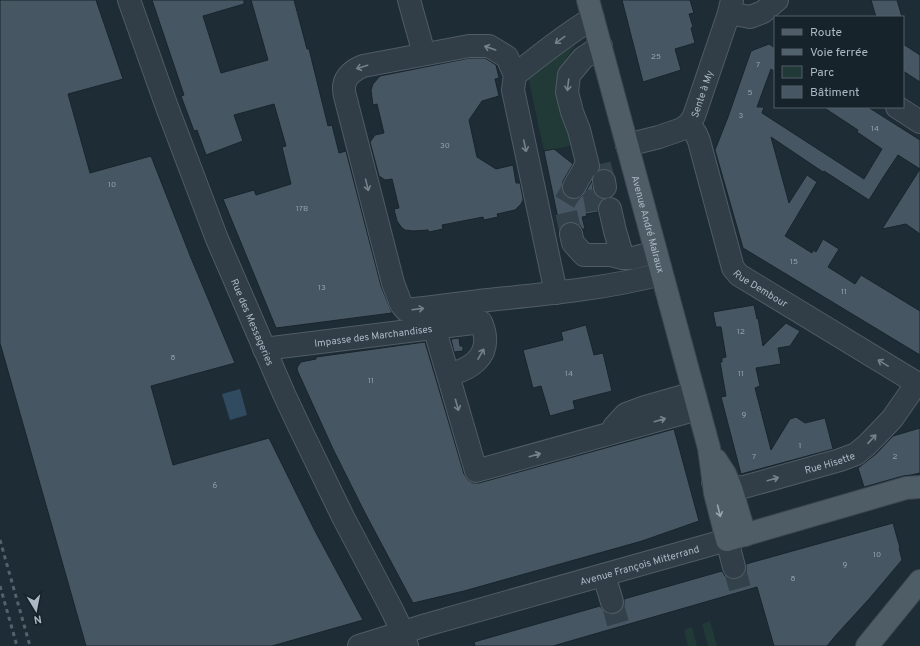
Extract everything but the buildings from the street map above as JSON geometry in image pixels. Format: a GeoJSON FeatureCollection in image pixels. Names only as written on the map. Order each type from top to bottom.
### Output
{"type":"FeatureCollection","features":[{"type":"Feature","properties":{"kind":"main road","name":"Avenue André Malraux"},"geometry":{"type":"LineString","coordinates":[[591,9],[661,274],[709,448],[722,485],[736,538]]}},
{"type":"Feature","properties":{"kind":"main road","name":"Avenue François Mitterrand"},"geometry":{"type":"LineString","coordinates":[[736,538],[906,488],[920,487]]}},
{"type":"Feature","properties":{"kind":"main road"},"geometry":{"type":"LineString","coordinates":[[867,646],[920,581]]}},
{"type":"Feature","properties":{"kind":"street","name":"Rue des Messageries"},"geometry":{"type":"LineString","coordinates":[[129,0],[214,232],[284,394],[342,517],[386,599],[401,642]]}},
{"type":"Feature","properties":{"kind":"street"},"geometry":{"type":"LineString","coordinates":[[409,0],[421,43]]}},
{"type":"Feature","properties":{"kind":"street"},"geometry":{"type":"LineString","coordinates":[[731,7],[750,17],[764,12],[775,1]]}},
{"type":"Feature","properties":{"kind":"street"},"geometry":{"type":"LineString","coordinates":[[774,26],[772,14],[775,1]]}},
{"type":"Feature","properties":{"kind":"street","name":"Sente à My"},"geometry":{"type":"LineString","coordinates":[[628,145],[669,134],[682,129],[689,124],[694,116],[731,7]]}},
{"type":"Feature","properties":{"kind":"street"},"geometry":{"type":"LineString","coordinates":[[515,75],[567,35],[591,9]]}},
{"type":"Feature","properties":{"kind":"street"},"geometry":{"type":"LineString","coordinates":[[556,293],[513,90],[515,75],[506,57],[489,46],[469,46],[363,66],[355,69],[347,77],[344,86],[345,96],[393,283],[401,304],[406,310],[556,293],[609,285],[661,274]]}},
{"type":"Feature","properties":{"kind":"street"},"geometry":{"type":"LineString","coordinates":[[593,178],[567,92],[569,75],[583,58],[600,46]]}},
{"type":"Feature","properties":{"kind":"street"},"geometry":{"type":"LineString","coordinates":[[899,108],[919,118]]}},
{"type":"Feature","properties":{"kind":"street","name":"Rue Dembour"},"geometry":{"type":"LineString","coordinates":[[689,124],[699,141],[734,268],[739,275],[918,384]]}},
{"type":"Feature","properties":{"kind":"street"},"geometry":{"type":"LineString","coordinates":[[604,211],[600,225],[617,257]]}},
{"type":"Feature","properties":{"kind":"street"},"geometry":{"type":"LineString","coordinates":[[571,234],[574,243],[584,255],[633,258],[655,252]]}},
{"type":"Feature","properties":{"kind":"street","name":"Impasse des Marchandises"},"geometry":{"type":"LineString","coordinates":[[264,349],[481,322],[485,338],[484,352],[476,362],[464,370],[444,365]]}},
{"type":"Feature","properties":{"kind":"street"},"geometry":{"type":"LineString","coordinates":[[434,328],[476,472],[696,401]]}},
{"type":"Feature","properties":{"kind":"street","name":"Rue Hisette"},"geometry":{"type":"LineString","coordinates":[[722,485],[744,487],[840,460],[856,454],[867,445],[892,419],[918,384]]}},
{"type":"Feature","properties":{"kind":"street"},"geometry":{"type":"LineString","coordinates":[[613,428],[626,414],[645,407],[696,401]]}},
{"type":"Feature","properties":{"kind":"street"},"geometry":{"type":"LineString","coordinates":[[734,567],[736,538]]}},
{"type":"Feature","properties":{"kind":"street","name":"Avenue François Mitterrand"},"geometry":{"type":"LineString","coordinates":[[358,646],[401,642],[604,575],[736,538]]}},
{"type":"Feature","properties":{"kind":"street"},"geometry":{"type":"LineString","coordinates":[[604,575],[612,602]]}},
{"type":"Feature","properties":{"kind":"green space"},"geometry":{"type":"Polygon","coordinates":[[[572,40],[575,45],[563,64],[559,77],[570,146],[544,151],[528,77],[572,40]]]}},
{"type":"Feature","properties":{"kind":"green space"},"geometry":{"type":"Polygon","coordinates":[[[710,621],[717,646],[708,646],[702,624],[710,621]]]}},
{"type":"Feature","properties":{"kind":"green space"},"geometry":{"type":"Polygon","coordinates":[[[692,627],[697,646],[688,646],[684,630],[692,627]]]}},
{"type":"Feature","properties":{"kind":"water"},"geometry":{"type":"Polygon","coordinates":[[[240,389],[247,415],[230,420],[222,394],[240,389]]]}},
{"type":"Feature","properties":{"kind":"tunnel"},"geometry":{"type":"LineString","coordinates":[[600,164],[604,181]]}},
{"type":"Feature","properties":{"kind":"tunnel"},"geometry":{"type":"LineString","coordinates":[[571,234],[564,203],[574,187]]}},
{"type":"Feature","properties":{"kind":"tunnel"},"geometry":{"type":"LineString","coordinates":[[593,189],[597,212]]}},
{"type":"Feature","properties":{"kind":"tunnel"},"geometry":{"type":"LineString","coordinates":[[734,567],[741,592]]}},
{"type":"Feature","properties":{"kind":"tunnel"},"geometry":{"type":"LineString","coordinates":[[612,602],[619,627]]}},
{"type":"Feature","properties":{"kind":"railway"},"geometry":{"type":"LineString","coordinates":[[0,540],[30,646]]}},
{"type":"Feature","properties":{"kind":"railway"},"geometry":{"type":"LineString","coordinates":[[0,586],[17,646]]}}]}
